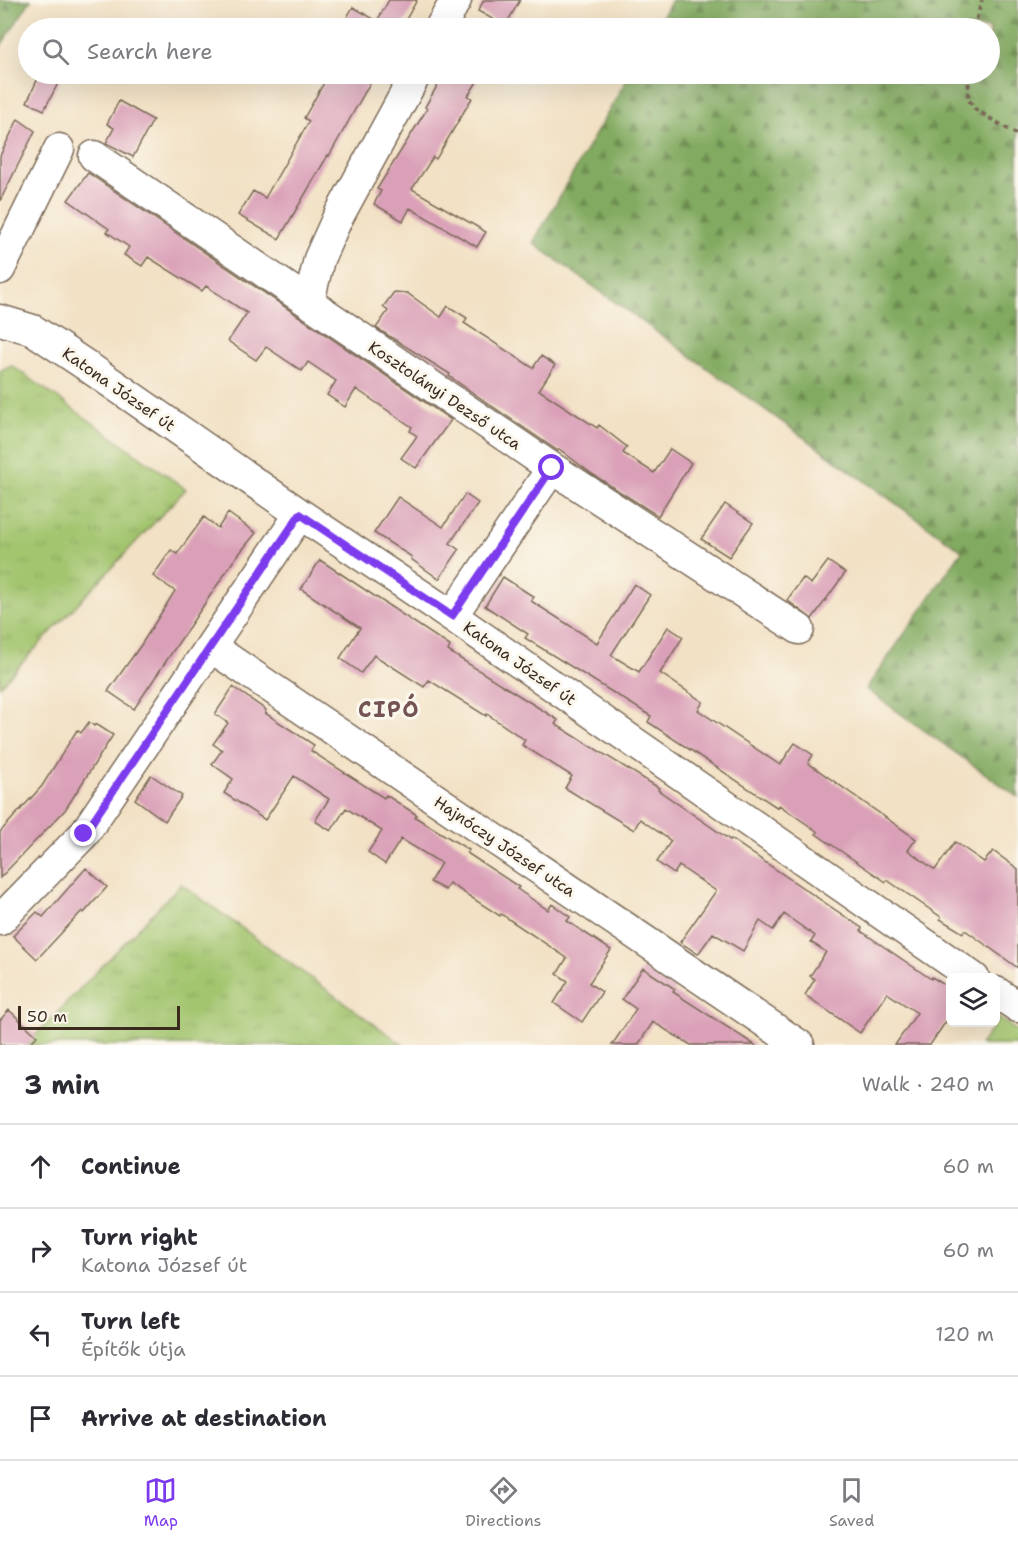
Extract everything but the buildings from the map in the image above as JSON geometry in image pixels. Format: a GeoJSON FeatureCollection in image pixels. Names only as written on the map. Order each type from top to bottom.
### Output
{"type":"FeatureCollection","features":[{"type":"Feature","properties":{"kind":"street"},"geometry":{"type":"LineString","coordinates":[[446,18],[456,0]]}},
{"type":"Feature","properties":{"kind":"street"},"geometry":{"type":"LineString","coordinates":[[309,302],[319,259],[337,219],[411,84]]}},
{"type":"Feature","properties":{"kind":"street"},"geometry":{"type":"LineString","coordinates":[[0,269],[59,149]]}},
{"type":"Feature","properties":{"kind":"street","name":"Kosztolányi Dezső utca"},"geometry":{"type":"LineString","coordinates":[[94,156],[552,468],[799,629]]}},
{"type":"Feature","properties":{"kind":"street","name":"Katona József út"},"geometry":{"type":"LineString","coordinates":[[0,320],[33,330],[87,366],[967,973]]}},
{"type":"Feature","properties":{"kind":"street"},"geometry":{"type":"LineString","coordinates":[[452,616],[552,468]]}},
{"type":"Feature","properties":{"kind":"street"},"geometry":{"type":"LineString","coordinates":[[0,920],[84,834],[300,514]]}},
{"type":"Feature","properties":{"kind":"street","name":"Hajnóczy József utca"},"geometry":{"type":"LineString","coordinates":[[212,647],[799,1045]]}},
{"type":"Feature","properties":{"kind":"street"},"geometry":{"type":"LineString","coordinates":[[1000,995],[1018,1007]]}},
{"type":"Feature","properties":{"kind":"path"},"geometry":{"type":"LineString","coordinates":[[977,18],[982,0]]}},
{"type":"Feature","properties":{"kind":"path"},"geometry":{"type":"LineString","coordinates":[[969,84],[968,99],[976,111],[1018,135]]}},
{"type":"Feature","properties":{"kind":"green space"},"geometry":{"type":"Polygon","coordinates":[[[0,0],[31,0],[18,18],[0,47],[0,0]]]}},
{"type":"Feature","properties":{"kind":"green space"},"geometry":{"type":"Polygon","coordinates":[[[672,0],[1018,0],[1018,797],[866,689],[962,551],[533,243],[624,84],[1000,84],[1000,18],[662,18],[672,0]]]}},
{"type":"Feature","properties":{"kind":"green space"},"geometry":{"type":"Polygon","coordinates":[[[11,365],[186,489],[0,686],[0,371],[11,365]]]}},
{"type":"Feature","properties":{"kind":"green space"},"geometry":{"type":"Polygon","coordinates":[[[181,884],[403,1045],[26,1045],[181,884]]]}},
{"type":"Feature","properties":{"kind":"green space"},"geometry":{"type":"Polygon","coordinates":[[[1000,1019],[1018,1032],[1018,1045],[980,1045],[993,1027],[1000,1027],[1000,1019]]]}},
{"type":"Feature","properties":{"kind":"district","name":"CIPÓ"},"geometry":{"type":"Point","coordinates":[389,709]}},
{"type":"Feature","properties":{"kind":"route"},"geometry":{"type":"LineString","coordinates":[[84,834],[300,514],[452,616],[552,468]]}}]}
